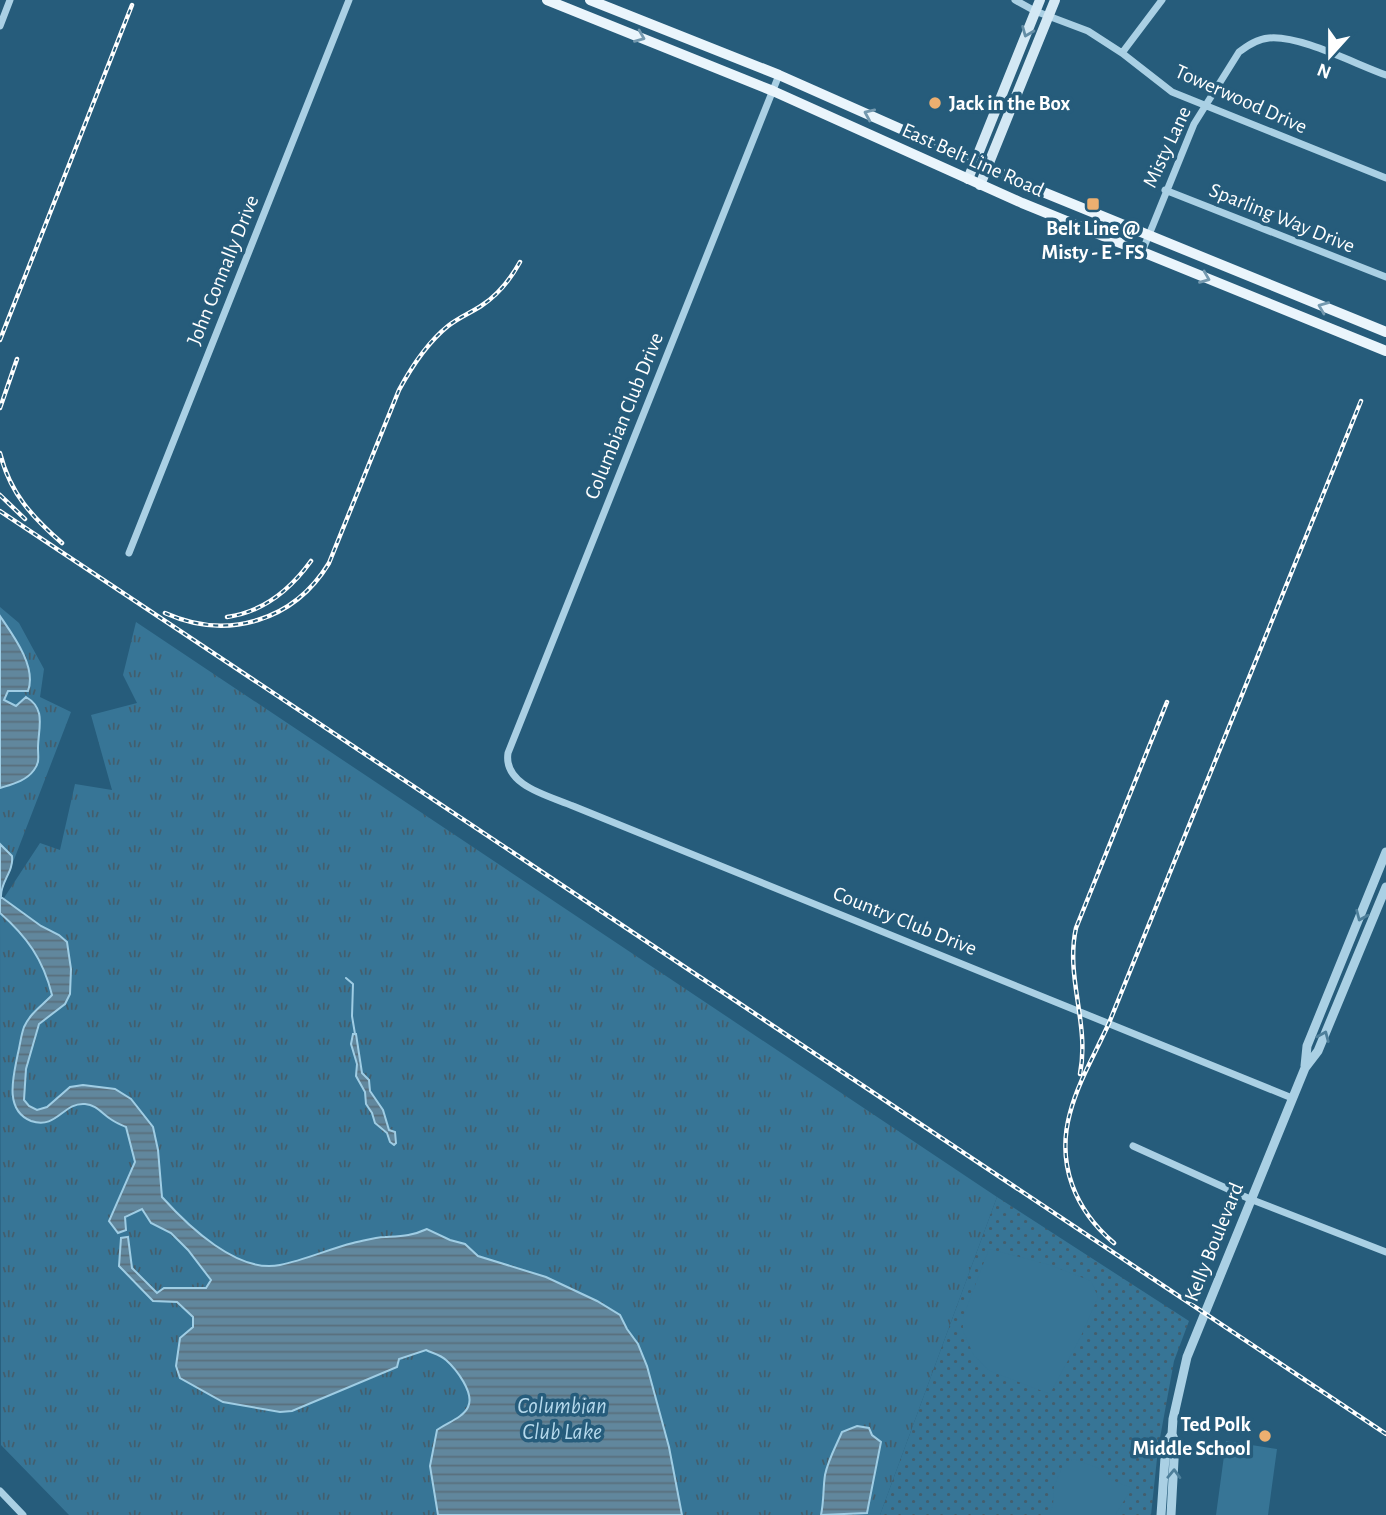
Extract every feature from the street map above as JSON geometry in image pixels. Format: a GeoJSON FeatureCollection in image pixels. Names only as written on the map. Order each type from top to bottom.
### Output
{"type":"FeatureCollection","features":[{"type":"Feature","properties":{"kind":"main road","name":"East Belt Line Road"},"geometry":{"type":"LineString","coordinates":[[547,0],[579,6],[980,185],[1386,351]]}},
{"type":"Feature","properties":{"kind":"main road","name":"East Belt Line Road"},"geometry":{"type":"LineString","coordinates":[[590,0],[779,75],[1148,236],[1386,332]]}},
{"type":"Feature","properties":{"kind":"main road"},"geometry":{"type":"LineString","coordinates":[[968,179],[1040,0]]}},
{"type":"Feature","properties":{"kind":"main road"},"geometry":{"type":"LineString","coordinates":[[980,185],[1055,0]]}},
{"type":"Feature","properties":{"kind":"main road"},"geometry":{"type":"LineString","coordinates":[[995,113],[1008,118]]}},
{"type":"Feature","properties":{"kind":"main road"},"geometry":{"type":"LineString","coordinates":[[1358,340],[1364,323]]}},
{"type":"Feature","properties":{"kind":"street"},"geometry":{"type":"LineString","coordinates":[[0,26],[10,0]]}},
{"type":"Feature","properties":{"kind":"street","name":"John Connally Drive"},"geometry":{"type":"LineString","coordinates":[[129,553],[349,0]]}},
{"type":"Feature","properties":{"kind":"street","name":"Towerwood Drive"},"geometry":{"type":"LineString","coordinates":[[1015,0],[1035,11],[1088,31],[1122,53],[1172,92],[1386,178]]}},
{"type":"Feature","properties":{"kind":"street"},"geometry":{"type":"LineString","coordinates":[[1122,53],[1162,0]]}},
{"type":"Feature","properties":{"kind":"street","name":"Misty Lane"},"geometry":{"type":"LineString","coordinates":[[1142,252],[1194,124],[1220,87],[1239,52],[1249,44],[1270,37],[1290,39],[1386,75]]}},
{"type":"Feature","properties":{"kind":"street","name":"Columbian Club Drive"},"geometry":{"type":"LineString","coordinates":[[509,771],[508,753],[779,75]]}},
{"type":"Feature","properties":{"kind":"street","name":"Sparling Way Drive"},"geometry":{"type":"LineString","coordinates":[[1165,190],[1386,277]]}},
{"type":"Feature","properties":{"kind":"street","name":"Country Club Drive"},"geometry":{"type":"LineString","coordinates":[[509,771],[513,777],[529,787],[573,806],[1292,1098]]}},
{"type":"Feature","properties":{"kind":"street","name":"Kelly Boulevard"},"geometry":{"type":"LineString","coordinates":[[1305,1068],[1307,1046],[1386,852]]}},
{"type":"Feature","properties":{"kind":"street","name":"Kelly Boulevard"},"geometry":{"type":"LineString","coordinates":[[1161,1515],[1166,1443],[1172,1434],[1187,1357],[1292,1098],[1305,1068],[1318,1051],[1386,887]]}},
{"type":"Feature","properties":{"kind":"street"},"geometry":{"type":"LineString","coordinates":[[1338,971],[1350,976]]}},
{"type":"Feature","properties":{"kind":"street"},"geometry":{"type":"LineString","coordinates":[[1133,1146],[1250,1199],[1386,1252]]}},
{"type":"Feature","properties":{"kind":"street","name":"Kelly Boulevard"},"geometry":{"type":"LineString","coordinates":[[1171,1515],[1175,1442],[1172,1434]]}},
{"type":"Feature","properties":{"kind":"street"},"geometry":{"type":"LineString","coordinates":[[0,1491],[23,1515]]}},
{"type":"Feature","properties":{"kind":"green space"},"geometry":{"type":"Polygon","coordinates":[[[0,607],[19,623],[44,669],[40,697],[71,712],[0,896],[0,607]]]}},
{"type":"Feature","properties":{"kind":"green space"},"geometry":{"type":"Polygon","coordinates":[[[136,622],[997,1197],[880,1515],[69,1515],[1,1445],[0,904],[40,843],[60,850],[75,784],[112,790],[91,715],[137,703],[123,675],[136,622]]]}},
{"type":"Feature","properties":{"kind":"green space"},"geometry":{"type":"Polygon","coordinates":[[[997,1197],[1189,1321],[1174,1361],[1158,1449],[1151,1515],[880,1515],[997,1197]]]}},
{"type":"Feature","properties":{"kind":"green space"},"geometry":{"type":"Polygon","coordinates":[[[989,1249],[1050,1265],[1091,1281],[1098,1297],[1050,1394],[990,1371],[974,1356],[963,1331],[963,1317],[989,1249]]]}},
{"type":"Feature","properties":{"kind":"green space"},"geometry":{"type":"Polygon","coordinates":[[[1226,1441],[1277,1449],[1268,1515],[1216,1515],[1226,1441]]]}},
{"type":"Feature","properties":{"kind":"green space"},"geometry":{"type":"Polygon","coordinates":[[[1074,1459],[1098,1468],[1109,1479],[1132,1488],[1115,1515],[1049,1515],[1053,1505],[1054,1486],[1064,1463],[1074,1459]]]}},
{"type":"Feature","properties":{"kind":"water"},"geometry":{"type":"Polygon","coordinates":[[[0,616],[27,662],[30,682],[28,691],[8,691],[4,700],[16,706],[26,697],[37,707],[40,720],[36,767],[23,779],[0,788],[0,616]]]}},
{"type":"Feature","properties":{"kind":"water","name":"Columbian Club Lake"},"geometry":{"type":"Polygon","coordinates":[[[0,844],[12,856],[1,897],[67,942],[71,969],[70,994],[65,1004],[39,1024],[26,1069],[24,1100],[29,1106],[37,1110],[47,1107],[70,1087],[83,1085],[115,1089],[131,1099],[153,1127],[162,1197],[200,1234],[231,1255],[248,1262],[264,1266],[280,1265],[353,1243],[427,1229],[465,1244],[478,1256],[546,1277],[620,1315],[638,1344],[647,1366],[669,1447],[682,1515],[438,1515],[430,1466],[437,1430],[462,1414],[468,1407],[469,1395],[455,1369],[444,1358],[426,1350],[399,1359],[397,1367],[292,1411],[280,1412],[223,1402],[180,1378],[176,1366],[180,1338],[193,1327],[193,1317],[177,1302],[153,1301],[119,1266],[121,1238],[128,1237],[132,1268],[157,1293],[164,1288],[206,1288],[211,1280],[188,1250],[171,1233],[151,1223],[142,1209],[125,1217],[126,1230],[118,1233],[109,1221],[135,1162],[126,1127],[85,1104],[71,1107],[54,1119],[40,1123],[22,1116],[17,1109],[12,1091],[24,1027],[33,1013],[52,995],[44,970],[33,950],[0,913],[0,844]]]}},
{"type":"Feature","properties":{"kind":"water"},"geometry":{"type":"Polygon","coordinates":[[[353,1034],[356,1034],[362,1073],[369,1080],[370,1091],[383,1110],[389,1130],[395,1132],[394,1145],[387,1133],[375,1123],[366,1104],[365,1092],[356,1076],[357,1064],[351,1044],[353,1034]]]}},
{"type":"Feature","properties":{"kind":"water"},"geometry":{"type":"Polygon","coordinates":[[[857,1426],[869,1428],[872,1435],[881,1442],[867,1513],[821,1515],[825,1475],[830,1458],[842,1432],[857,1426]]]}},
{"type":"Feature","properties":{"kind":"waterway"},"geometry":{"type":"LineString","coordinates":[[346,978],[353,984],[352,1016],[355,1034]]}},
{"type":"Feature","properties":{"kind":"railway"},"geometry":{"type":"LineString","coordinates":[[0,340],[132,5]]}},
{"type":"Feature","properties":{"kind":"railway"},"geometry":{"type":"LineString","coordinates":[[165,613],[188,621],[235,625],[278,612],[314,583],[329,563],[399,390],[415,364],[433,340],[448,326],[498,292],[520,262]]}},
{"type":"Feature","properties":{"kind":"railway"},"geometry":{"type":"LineString","coordinates":[[0,408],[17,359]]}},
{"type":"Feature","properties":{"kind":"railway"},"geometry":{"type":"LineString","coordinates":[[1114,1243],[1100,1230],[1079,1201],[1067,1168],[1066,1132],[1073,1101],[1109,1023],[1361,401]]}},
{"type":"Feature","properties":{"kind":"railway"},"geometry":{"type":"LineString","coordinates":[[0,453],[16,492],[41,524],[62,543]]}},
{"type":"Feature","properties":{"kind":"railway"},"geometry":{"type":"LineString","coordinates":[[0,495],[25,519]]}},
{"type":"Feature","properties":{"kind":"railway"},"geometry":{"type":"LineString","coordinates":[[0,511],[1386,1434]]}},
{"type":"Feature","properties":{"kind":"railway"},"geometry":{"type":"LineString","coordinates":[[227,617],[252,610],[275,598],[311,561]]}},
{"type":"Feature","properties":{"kind":"railway"},"geometry":{"type":"LineString","coordinates":[[1080,1074],[1082,1037],[1073,965],[1076,928],[1167,702]]}},
{"type":"Feature","properties":{"kind":"place","name":"Jack in the Box"},"geometry":{"type":"Point","coordinates":[935,103]}},
{"type":"Feature","properties":{"kind":"place","name":"Belt Line @ Misty - E - FS"},"geometry":{"type":"Point","coordinates":[1093,204]}},
{"type":"Feature","properties":{"kind":"place","name":"Ted Polk Middle School"},"geometry":{"type":"Point","coordinates":[1265,1436]}}]}
